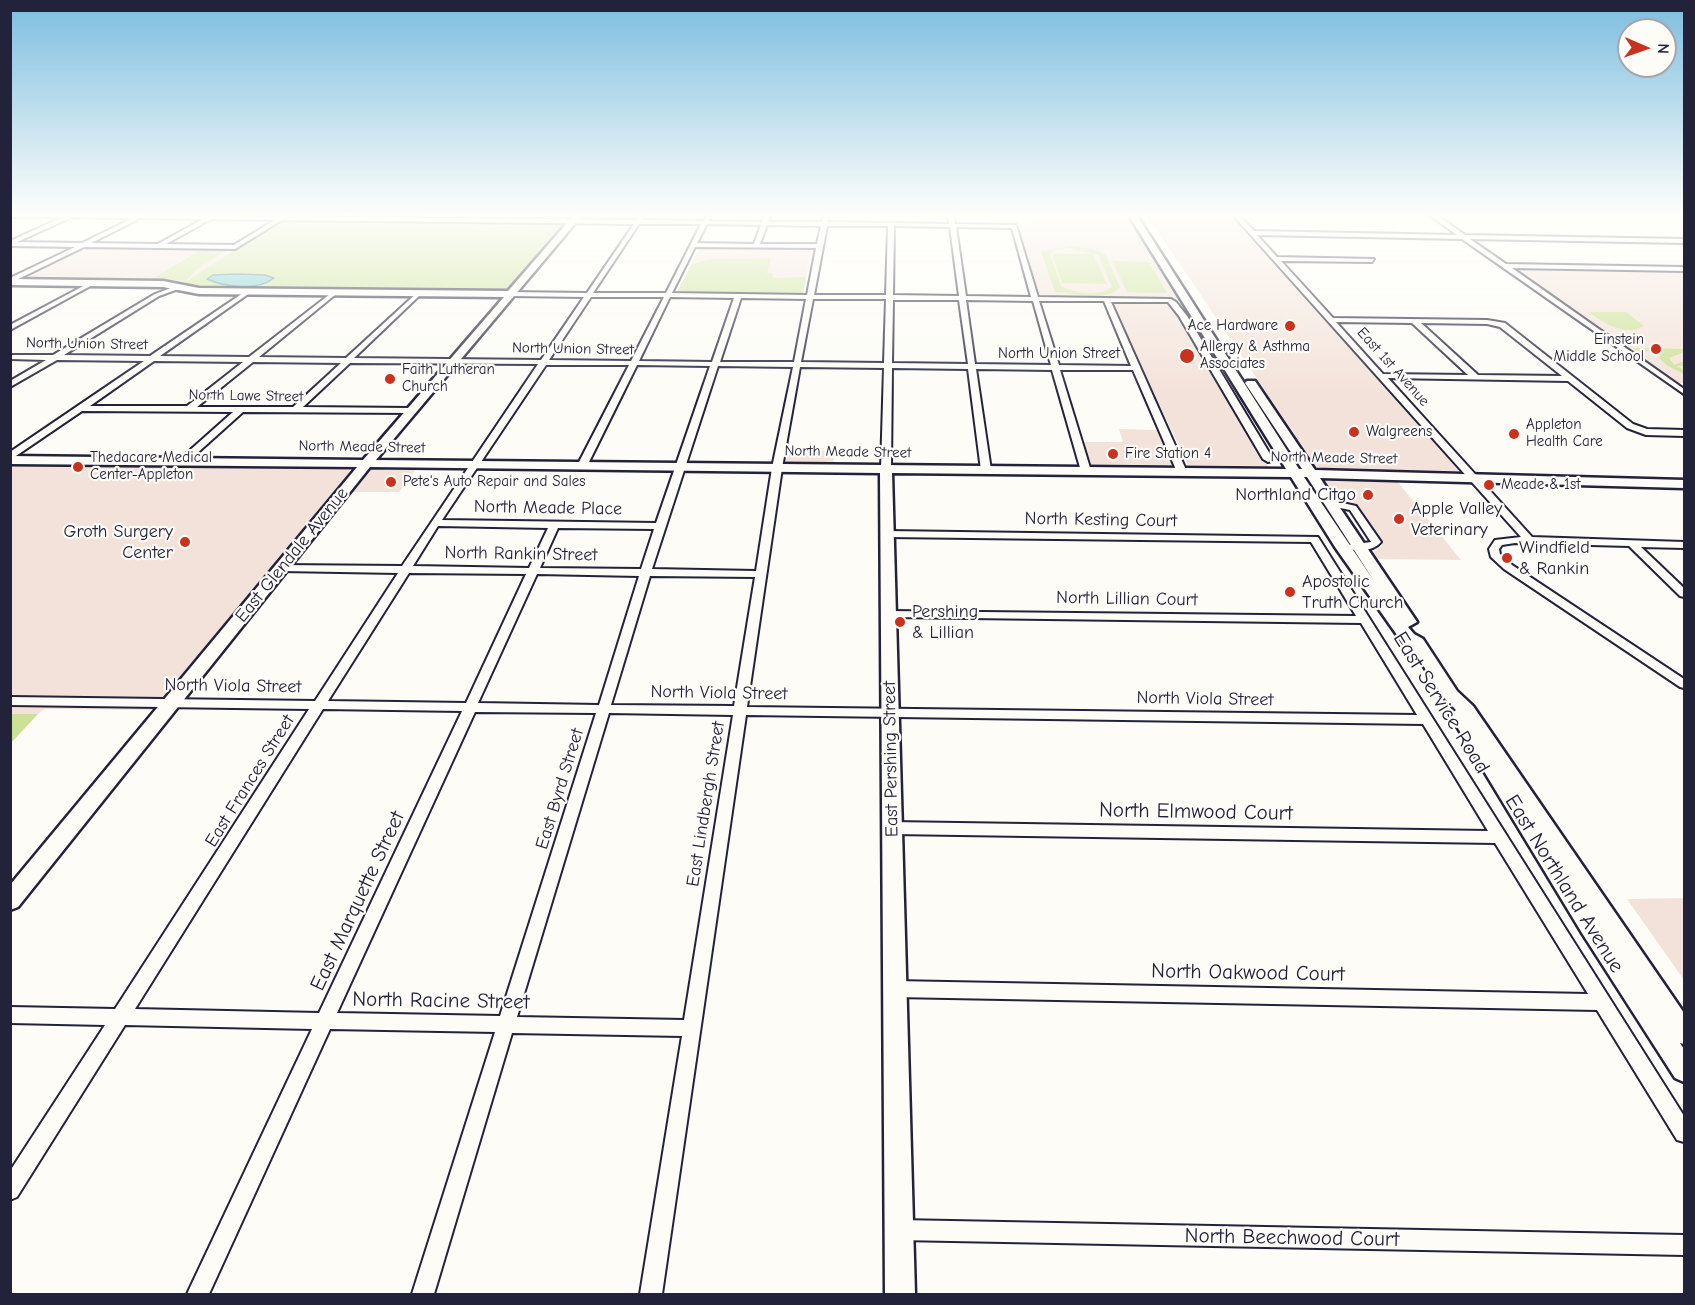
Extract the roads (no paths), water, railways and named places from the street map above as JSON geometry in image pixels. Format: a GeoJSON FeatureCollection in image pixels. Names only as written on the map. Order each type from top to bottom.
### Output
{"type":"FeatureCollection","features":[{"type":"Feature","properties":{"kind":"main road","name":"East Glendale Avenue"},"geometry":{"type":"LineString","coordinates":[[10,901],[366,464],[526,275]]}},
{"type":"Feature","properties":{"kind":"main road","name":"East Northland Avenue"},"geometry":{"type":"LineString","coordinates":[[1172,275],[1302,473],[1329,503],[1419,637],[1417,643]]}},
{"type":"Feature","properties":{"kind":"main road","name":"East Northland Avenue"},"geometry":{"type":"LineString","coordinates":[[1178,275],[1302,473],[1342,547],[1408,638],[1417,643],[1451,695],[1467,710],[1484,734],[1684,1033]]}},
{"type":"Feature","properties":{"kind":"main road"},"geometry":{"type":"LineString","coordinates":[[10,282],[179,287],[199,291],[510,294]]}},
{"type":"Feature","properties":{"kind":"main road","name":"North Meade Street"},"geometry":{"type":"LineString","coordinates":[[10,459],[1302,473],[1684,484]]}},
{"type":"Feature","properties":{"kind":"main road","name":"East Pershing Street"},"geometry":{"type":"LineString","coordinates":[[886,469],[900,1294]]}},
{"type":"Feature","properties":{"kind":"main road","name":"East Northland Avenue"},"geometry":{"type":"LineString","coordinates":[[1451,695],[1455,710],[1474,741],[1684,1070]]}},
{"type":"Feature","properties":{"kind":"street"},"geometry":{"type":"LineString","coordinates":[[10,282],[24,275]]}},
{"type":"Feature","properties":{"kind":"street","name":"East Frances Street"},"geometry":{"type":"LineString","coordinates":[[10,1190],[435,523],[602,275]]}},
{"type":"Feature","properties":{"kind":"street"},"geometry":{"type":"LineString","coordinates":[[582,466],[679,275]]}},
{"type":"Feature","properties":{"kind":"street","name":"East Lindbergh Street"},"geometry":{"type":"LineString","coordinates":[[651,1294],[777,468],[815,275]]}},
{"type":"Feature","properties":{"kind":"street","name":"East Pershing Street"},"geometry":{"type":"LineString","coordinates":[[886,469],[890,275]]}},
{"type":"Feature","properties":{"kind":"street"},"geometry":{"type":"LineString","coordinates":[[959,275],[986,470]]}},
{"type":"Feature","properties":{"kind":"street"},"geometry":{"type":"LineString","coordinates":[[1028,275],[1086,471]]}},
{"type":"Feature","properties":{"kind":"street","name":"East 1st Avenue"},"geometry":{"type":"LineString","coordinates":[[1290,275],[1529,540]]}},
{"type":"Feature","properties":{"kind":"street"},"geometry":{"type":"LineString","coordinates":[[1517,275],[1684,392]]}},
{"type":"Feature","properties":{"kind":"street"},"geometry":{"type":"LineString","coordinates":[[10,328],[91,284]]}},
{"type":"Feature","properties":{"kind":"street"},"geometry":{"type":"LineString","coordinates":[[10,385],[157,295],[179,287]]}},
{"type":"Feature","properties":{"kind":"street"},"geometry":{"type":"LineString","coordinates":[[10,459],[249,291]]}},
{"type":"Feature","properties":{"kind":"street"},"geometry":{"type":"LineString","coordinates":[[189,409],[334,292]]}},
{"type":"Feature","properties":{"kind":"street"},"geometry":{"type":"LineString","coordinates":[[295,410],[418,294]]}},
{"type":"Feature","properties":{"kind":"street"},"geometry":{"type":"LineString","coordinates":[[510,294],[1171,301],[1268,459]]}},
{"type":"Feature","properties":{"kind":"street","name":"East Byrd Street"},"geometry":{"type":"LineString","coordinates":[[423,1294],[660,526],[738,296]]}},
{"type":"Feature","properties":{"kind":"street"},"geometry":{"type":"LineString","coordinates":[[1106,299],[1182,472]]}},
{"type":"Feature","properties":{"kind":"street"},"geometry":{"type":"LineString","coordinates":[[1331,320],[1500,324],[1628,425],[1638,430],[1684,433]]}},
{"type":"Feature","properties":{"kind":"street"},"geometry":{"type":"LineString","coordinates":[[1415,322],[1475,377]]}},
{"type":"Feature","properties":{"kind":"street","name":"North Union Street"},"geometry":{"type":"LineString","coordinates":[[10,357],[1135,368]]}},
{"type":"Feature","properties":{"kind":"street"},"geometry":{"type":"LineString","coordinates":[[1381,376],[1571,379]]}},
{"type":"Feature","properties":{"kind":"street","name":"North Lawe Street"},"geometry":{"type":"LineString","coordinates":[[82,408],[410,411]]}},
{"type":"Feature","properties":{"kind":"street"},"geometry":{"type":"LineString","coordinates":[[182,462],[241,409]]}},
{"type":"Feature","properties":{"kind":"street","name":"North Meade Place"},"geometry":{"type":"LineString","coordinates":[[435,523],[660,526]]}},
{"type":"Feature","properties":{"kind":"street","name":"East Marquette Street"},"geometry":{"type":"LineString","coordinates":[[198,1294],[555,524]]}},
{"type":"Feature","properties":{"kind":"street","name":"North Kesting Court"},"geometry":{"type":"LineString","coordinates":[[887,534],[1314,539]]}},
{"type":"Feature","properties":{"kind":"street","name":"East Service Road"},"geometry":{"type":"LineString","coordinates":[[1314,539],[1684,1134]]}},
{"type":"Feature","properties":{"kind":"street"},"geometry":{"type":"LineString","coordinates":[[1684,545],[1529,540],[1504,541],[1494,549],[1500,560],[1528,580],[1684,684]]}},
{"type":"Feature","properties":{"kind":"street"},"geometry":{"type":"LineString","coordinates":[[1631,543],[1684,594]]}},
{"type":"Feature","properties":{"kind":"street"},"geometry":{"type":"LineString","coordinates":[[1342,547],[1358,547]]}},
{"type":"Feature","properties":{"kind":"street","name":"North Rankin Street"},"geometry":{"type":"LineString","coordinates":[[281,568],[760,574]]}},
{"type":"Feature","properties":{"kind":"street","name":"North Lillian Court"},"geometry":{"type":"LineString","coordinates":[[889,614],[1364,620]]}},
{"type":"Feature","properties":{"kind":"street","name":"North Viola Street"},"geometry":{"type":"LineString","coordinates":[[10,700],[1426,720]]}},
{"type":"Feature","properties":{"kind":"street","name":"North Elmwood Court"},"geometry":{"type":"LineString","coordinates":[[892,828],[1500,837]]}},
{"type":"Feature","properties":{"kind":"street","name":"North Oakwood Court"},"geometry":{"type":"LineString","coordinates":[[894,989],[1602,1002]]}},
{"type":"Feature","properties":{"kind":"street","name":"North Racine Street"},"geometry":{"type":"LineString","coordinates":[[10,1015],[691,1028]]}},
{"type":"Feature","properties":{"kind":"street","name":"North Beechwood Court"},"geometry":{"type":"LineString","coordinates":[[899,1230],[1684,1245]]}},
{"type":"Feature","properties":{"kind":"water"},"geometry":{"type":"Polygon","coordinates":[[[213,275],[265,275],[274,278],[260,285],[241,286],[207,279],[213,275]]]}},
{"type":"Feature","properties":{"kind":"place","name":"Ace Hardware"},"geometry":{"type":"Point","coordinates":[1290,326]}},
{"type":"Feature","properties":{"kind":"place","name":"Einstein Middle School"},"geometry":{"type":"Point","coordinates":[1656,349]}},
{"type":"Feature","properties":{"kind":"place","name":"Allergy & Asthma Associates"},"geometry":{"type":"Point","coordinates":[1187,356]}},
{"type":"Feature","properties":{"kind":"place","name":"Faith Lutheran Church"},"geometry":{"type":"Point","coordinates":[390,379]}},
{"type":"Feature","properties":{"kind":"place","name":"Walgreens"},"geometry":{"type":"Point","coordinates":[1354,432]}},
{"type":"Feature","properties":{"kind":"place","name":"Appleton Health Care"},"geometry":{"type":"Point","coordinates":[1514,434]}},
{"type":"Feature","properties":{"kind":"place","name":"Fire Station 4"},"geometry":{"type":"Point","coordinates":[1113,454]}},
{"type":"Feature","properties":{"kind":"place","name":"Thedacare Medical Center-Appleton"},"geometry":{"type":"Point","coordinates":[78,467]}},
{"type":"Feature","properties":{"kind":"place","name":"Pete's Auto Repair and Sales"},"geometry":{"type":"Point","coordinates":[391,482]}},
{"type":"Feature","properties":{"kind":"place","name":"Meade & 1st"},"geometry":{"type":"Point","coordinates":[1489,485]}},
{"type":"Feature","properties":{"kind":"place","name":"Northland Citgo"},"geometry":{"type":"Point","coordinates":[1368,495]}},
{"type":"Feature","properties":{"kind":"place","name":"Apple Valley Veterinary"},"geometry":{"type":"Point","coordinates":[1399,519]}},
{"type":"Feature","properties":{"kind":"place","name":"Groth Surgery Center"},"geometry":{"type":"Point","coordinates":[185,542]}},
{"type":"Feature","properties":{"kind":"place","name":"Windfield & Rankin"},"geometry":{"type":"Point","coordinates":[1507,558]}},
{"type":"Feature","properties":{"kind":"place","name":"Apostolic Truth Church"},"geometry":{"type":"Point","coordinates":[1290,592]}},
{"type":"Feature","properties":{"kind":"place","name":"Pershing & Lillian"},"geometry":{"type":"Point","coordinates":[900,622]}}]}
